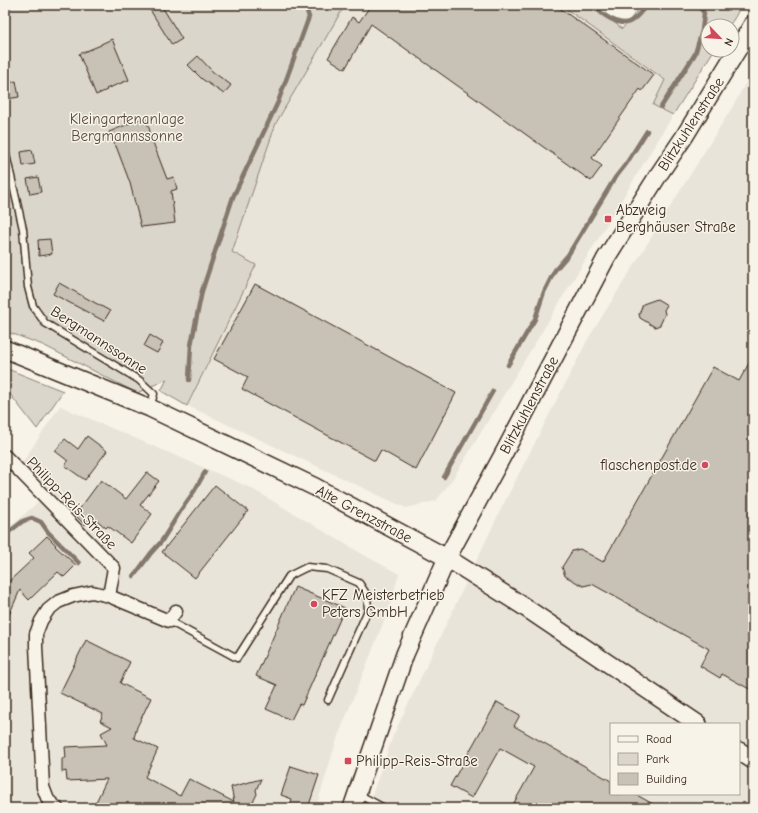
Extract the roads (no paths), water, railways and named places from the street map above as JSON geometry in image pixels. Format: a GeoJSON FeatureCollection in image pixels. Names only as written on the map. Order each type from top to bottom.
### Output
{"type":"FeatureCollection","features":[{"type":"Feature","properties":{"kind":"main road","name":"Blitzkuhlenstraße"},"geometry":{"type":"LineString","coordinates":[[354,801],[405,654],[447,558],[606,258],[684,137],[753,24]]}},
{"type":"Feature","properties":{"kind":"main road","name":"Alte Grenzstraße"},"geometry":{"type":"LineString","coordinates":[[5,349],[150,408],[315,487],[447,558],[520,604],[697,723]]}},
{"type":"Feature","properties":{"kind":"main road"},"geometry":{"type":"LineString","coordinates":[[740,752],[753,760]]}},
{"type":"Feature","properties":{"kind":"street","name":"Philipp-Reis-Straße"},"geometry":{"type":"LineString","coordinates":[[5,456],[114,568],[109,596]]}},
{"type":"Feature","properties":{"kind":"street"},"geometry":{"type":"LineString","coordinates":[[56,808],[48,800],[43,787],[36,634],[44,615],[58,602],[73,596],[92,592],[109,596],[169,621],[176,611]]}},
{"type":"Feature","properties":{"kind":"lane","name":"Bergmannssonne"},"geometry":{"type":"LineString","coordinates":[[5,150],[23,230],[28,287],[33,306],[44,323],[139,380],[154,394],[150,408]]}},
{"type":"Feature","properties":{"kind":"lane"},"geometry":{"type":"LineString","coordinates":[[169,621],[237,658],[289,576],[307,567],[327,569],[359,583],[367,595],[368,610],[328,700]]}},
{"type":"Feature","properties":{"kind":"lane"},"geometry":{"type":"LineString","coordinates":[[354,801],[384,808]]}},
{"type":"Feature","properties":{"kind":"waterway"},"geometry":{"type":"LineString","coordinates":[[189,380],[191,345],[202,291],[233,197],[278,102],[309,17],[305,5]]}},
{"type":"Feature","properties":{"kind":"waterway"},"geometry":{"type":"LineString","coordinates":[[593,5],[606,16],[622,23],[631,21],[647,5]]}},
{"type":"Feature","properties":{"kind":"waterway"},"geometry":{"type":"LineString","coordinates":[[661,107],[695,54],[702,31],[704,13],[698,5]]}},
{"type":"Feature","properties":{"kind":"waterway"},"geometry":{"type":"LineString","coordinates":[[508,365],[535,319],[544,292],[555,270],[568,255],[615,178],[626,164],[647,131]]}},
{"type":"Feature","properties":{"kind":"waterway"},"geometry":{"type":"LineString","coordinates":[[444,477],[493,391]]}},
{"type":"Feature","properties":{"kind":"waterway"},"geometry":{"type":"LineString","coordinates":[[134,576],[161,542],[205,472]]}},
{"type":"Feature","properties":{"kind":"waterway"},"geometry":{"type":"LineString","coordinates":[[5,535],[23,521],[32,518],[41,522],[48,532],[79,563]]}},
{"type":"Feature","properties":{"kind":"place","name":"Abzweig Berghäuser Straße"},"geometry":{"type":"Point","coordinates":[608,219]}},
{"type":"Feature","properties":{"kind":"place","name":"flaschenpost.de"},"geometry":{"type":"Point","coordinates":[705,465]}},
{"type":"Feature","properties":{"kind":"place","name":"KFZ Meisterbetrieb Peters GmbH"},"geometry":{"type":"Point","coordinates":[314,604]}},
{"type":"Feature","properties":{"kind":"place","name":"Philipp-Reis-Straße"},"geometry":{"type":"Point","coordinates":[348,761]}},
{"type":"Feature","properties":{"kind":"park label","name":"Kleingartenanlage Bergmannssonne"},"geometry":{"type":"Point","coordinates":[127,128]}}]}
